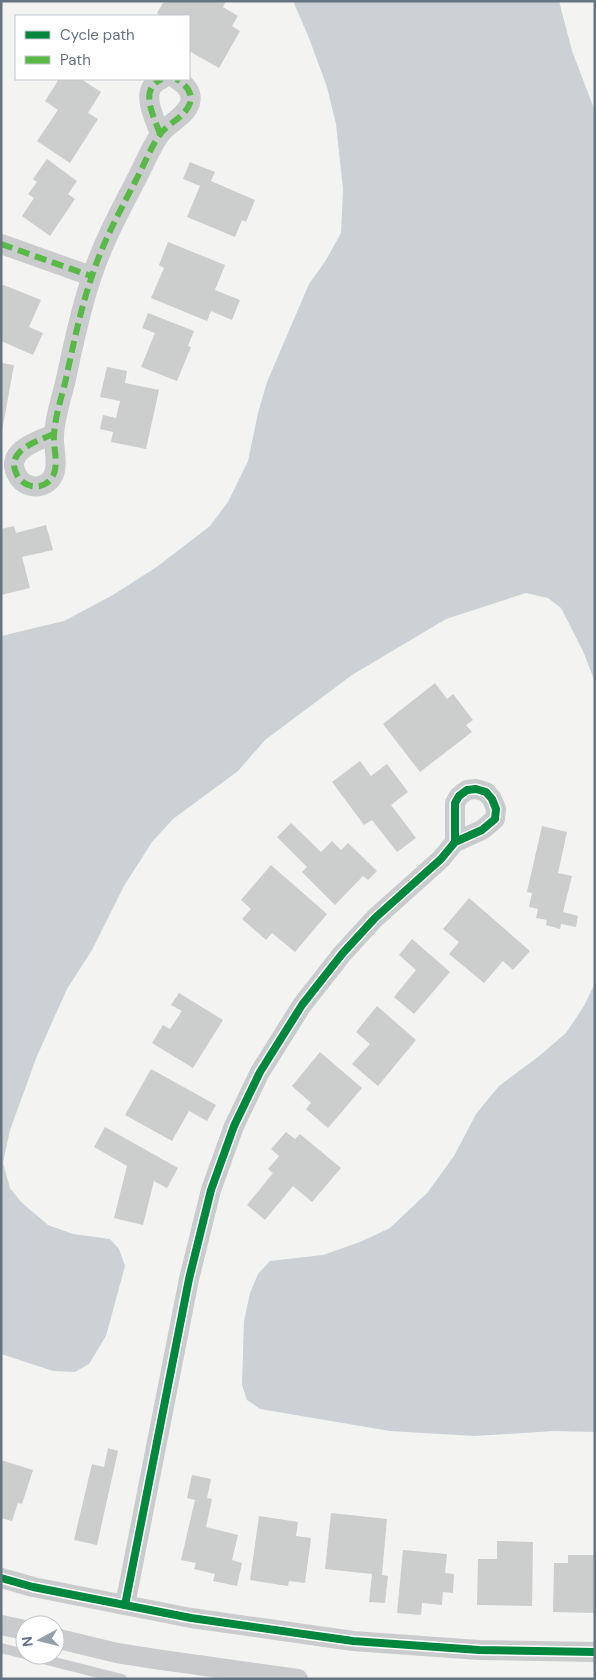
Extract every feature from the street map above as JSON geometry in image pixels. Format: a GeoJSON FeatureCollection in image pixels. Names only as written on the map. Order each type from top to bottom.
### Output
{"type":"FeatureCollection","features":[{"type":"Feature","properties":{"kind":"street"},"geometry":{"type":"LineString","coordinates":[[159,80],[150,89],[148,97],[160,134]]}},
{"type":"Feature","properties":{"kind":"street"},"geometry":{"type":"LineString","coordinates":[[54,434],[91,276],[110,232],[160,134],[182,115],[190,101],[189,91],[178,80]]}},
{"type":"Feature","properties":{"kind":"street"},"geometry":{"type":"LineString","coordinates":[[1,244],[91,276]]}},
{"type":"Feature","properties":{"kind":"street"},"geometry":{"type":"LineString","coordinates":[[125,1605],[189,1279],[210,1190],[234,1126],[260,1072],[313,990],[342,954],[376,918],[442,859],[455,842]]}},
{"type":"Feature","properties":{"kind":"street"},"geometry":{"type":"LineString","coordinates":[[1,1578],[33,1587],[191,1618],[353,1641],[479,1650],[595,1652]]}},
{"type":"Feature","properties":{"kind":"street"},"geometry":{"type":"LineString","coordinates":[[1,1625],[15,1628]]}},
{"type":"Feature","properties":{"kind":"street"},"geometry":{"type":"LineString","coordinates":[[65,1640],[117,1653],[298,1679]]}},
{"type":"Feature","properties":{"kind":"lane"},"geometry":{"type":"LineString","coordinates":[[1,1648],[15,1652]]}},
{"type":"Feature","properties":{"kind":"lane"},"geometry":{"type":"LineString","coordinates":[[65,1665],[122,1679]]}},
{"type":"Feature","properties":{"kind":"shaded area"},"geometry":{"type":"Polygon","coordinates":[[[293,1],[559,1],[572,51],[595,111],[595,682],[583,651],[561,608],[548,598],[526,593],[446,619],[352,675],[265,740],[238,771],[173,819],[152,842],[124,886],[92,950],[67,989],[37,1056],[10,1130],[3,1163],[10,1188],[21,1202],[48,1225],[73,1234],[110,1239],[119,1249],[125,1266],[106,1336],[89,1364],[75,1372],[53,1371],[1,1354],[1,636],[64,621],[113,595],[158,566],[210,526],[228,502],[248,461],[258,413],[267,382],[309,284],[326,260],[341,233],[343,189],[336,124],[327,87],[293,1]]]}},
{"type":"Feature","properties":{"kind":"shaded area"},"geometry":{"type":"Polygon","coordinates":[[[595,983],[595,1432],[554,1431],[474,1436],[390,1431],[260,1409],[247,1400],[242,1385],[244,1321],[250,1293],[258,1274],[270,1261],[323,1255],[360,1242],[390,1228],[427,1193],[454,1156],[476,1114],[499,1086],[566,1033],[584,1006],[595,983]]]}},
{"type":"Feature","properties":{"kind":"building"},"geometry":{"type":"Polygon","coordinates":[[[164,1],[226,1],[223,7],[238,16],[232,26],[240,31],[219,68],[190,52],[190,15],[159,15],[157,13],[164,1]]]}},
{"type":"Feature","properties":{"kind":"building"},"geometry":{"type":"Polygon","coordinates":[[[58,80],[83,80],[101,92],[88,113],[98,119],[70,163],[37,141],[58,110],[45,101],[58,80]]]}},
{"type":"Feature","properties":{"kind":"building"},"geometry":{"type":"Polygon","coordinates":[[[47,159],[77,181],[68,194],[75,199],[50,236],[22,216],[34,198],[28,194],[37,182],[33,179],[47,159]]]}},
{"type":"Feature","properties":{"kind":"building"},"geometry":{"type":"Polygon","coordinates":[[[190,162],[215,172],[211,181],[255,200],[246,222],[242,220],[235,237],[187,217],[200,186],[183,179],[190,162]]]}},
{"type":"Feature","properties":{"kind":"building"},"geometry":{"type":"Polygon","coordinates":[[[168,242],[225,265],[215,290],[240,300],[232,320],[211,311],[207,321],[151,298],[164,268],[159,265],[168,242]]]}},
{"type":"Feature","properties":{"kind":"building"},"geometry":{"type":"Polygon","coordinates":[[[1,284],[41,300],[29,327],[43,333],[33,355],[1,341],[1,284]]]}},
{"type":"Feature","properties":{"kind":"building"},"geometry":{"type":"Polygon","coordinates":[[[148,313],[194,331],[188,346],[191,347],[177,381],[141,367],[155,333],[142,328],[148,313]]]}},
{"type":"Feature","properties":{"kind":"building"},"geometry":{"type":"Polygon","coordinates":[[[1,363],[14,365],[2,431],[1,431],[1,363]]]}},
{"type":"Feature","properties":{"kind":"building"},"geometry":{"type":"Polygon","coordinates":[[[107,367],[127,371],[125,383],[159,390],[146,449],[111,442],[113,432],[100,429],[103,415],[116,418],[120,401],[100,397],[107,367]]]}},
{"type":"Feature","properties":{"kind":"building"},"geometry":{"type":"Polygon","coordinates":[[[46,525],[53,550],[22,557],[30,588],[1,595],[1,529],[14,526],[16,533],[46,525]]]}},
{"type":"Feature","properties":{"kind":"building"},"geometry":{"type":"Polygon","coordinates":[[[435,683],[447,699],[453,694],[473,720],[466,725],[472,732],[420,772],[383,724],[435,683]]]}},
{"type":"Feature","properties":{"kind":"building"},"geometry":{"type":"Polygon","coordinates":[[[360,761],[371,776],[387,764],[408,792],[391,805],[416,838],[397,852],[372,820],[364,825],[332,782],[360,761]]]}},
{"type":"Feature","properties":{"kind":"building"},"geometry":{"type":"Polygon","coordinates":[[[291,823],[321,852],[332,841],[341,850],[348,843],[377,871],[368,880],[363,876],[335,905],[302,872],[307,867],[277,837],[291,823]]]}},
{"type":"Feature","properties":{"kind":"building"},"geometry":{"type":"Polygon","coordinates":[[[542,826],[567,832],[558,873],[572,876],[563,912],[578,916],[576,927],[561,924],[560,929],[546,925],[547,920],[536,918],[538,909],[529,907],[532,893],[527,892],[542,826]]]}},
{"type":"Feature","properties":{"kind":"building"},"geometry":{"type":"Polygon","coordinates":[[[271,865],[327,914],[295,952],[272,933],[266,940],[242,919],[251,909],[241,900],[271,865]]]}},
{"type":"Feature","properties":{"kind":"building"},"geometry":{"type":"Polygon","coordinates":[[[469,898],[530,951],[513,970],[503,961],[484,983],[449,954],[459,942],[443,929],[469,898]]]}},
{"type":"Feature","properties":{"kind":"building"},"geometry":{"type":"Polygon","coordinates":[[[412,939],[450,972],[414,1014],[394,997],[416,970],[399,955],[412,939]]]}},
{"type":"Feature","properties":{"kind":"building"},"geometry":{"type":"Polygon","coordinates":[[[179,993],[223,1020],[193,1068],[152,1043],[163,1025],[170,1029],[182,1011],[171,1005],[179,993]]]}},
{"type":"Feature","properties":{"kind":"building"},"geometry":{"type":"Polygon","coordinates":[[[377,1006],[416,1040],[378,1086],[352,1064],[370,1044],[356,1032],[377,1006]]]}},
{"type":"Feature","properties":{"kind":"building"},"geometry":{"type":"Polygon","coordinates":[[[320,1052],[362,1088],[328,1128],[306,1109],[311,1103],[292,1086],[320,1052]]]}},
{"type":"Feature","properties":{"kind":"building"},"geometry":{"type":"Polygon","coordinates":[[[151,1069],[216,1105],[207,1121],[189,1111],[172,1141],[125,1115],[151,1069]]]}},
{"type":"Feature","properties":{"kind":"building"},"geometry":{"type":"Polygon","coordinates":[[[105,1127],[178,1168],[167,1188],[154,1181],[143,1225],[114,1218],[127,1166],[94,1147],[105,1127]]]}},
{"type":"Feature","properties":{"kind":"building"},"geometry":{"type":"Polygon","coordinates":[[[286,1132],[295,1139],[300,1134],[341,1168],[312,1202],[293,1186],[265,1220],[247,1205],[273,1173],[268,1169],[279,1156],[271,1149],[286,1132]]]}},
{"type":"Feature","properties":{"kind":"building"},"geometry":{"type":"Polygon","coordinates":[[[108,1448],[118,1451],[97,1545],[74,1540],[92,1464],[104,1467],[108,1448]]]}},
{"type":"Feature","properties":{"kind":"building"},"geometry":{"type":"Polygon","coordinates":[[[1,1460],[33,1470],[22,1504],[18,1503],[12,1521],[1,1518],[1,1460]]]}},
{"type":"Feature","properties":{"kind":"building"},"geometry":{"type":"Polygon","coordinates":[[[192,1475],[211,1479],[207,1498],[212,1499],[206,1527],[238,1535],[232,1560],[242,1563],[237,1586],[213,1581],[215,1574],[194,1569],[196,1563],[181,1560],[195,1500],[187,1498],[192,1475]]]}},
{"type":"Feature","properties":{"kind":"building"},"geometry":{"type":"Polygon","coordinates":[[[331,1513],[387,1519],[382,1575],[388,1576],[385,1603],[369,1602],[372,1574],[325,1569],[331,1513]]]}},
{"type":"Feature","properties":{"kind":"building"},"geometry":{"type":"Polygon","coordinates":[[[259,1516],[298,1522],[296,1536],[311,1538],[305,1583],[289,1581],[288,1586],[250,1580],[259,1516]]]}},
{"type":"Feature","properties":{"kind":"building"},"geometry":{"type":"Polygon","coordinates":[[[497,1541],[533,1542],[532,1606],[477,1605],[478,1559],[497,1559],[497,1541]]]}},
{"type":"Feature","properties":{"kind":"building"},"geometry":{"type":"Polygon","coordinates":[[[403,1550],[447,1554],[445,1573],[454,1574],[453,1593],[443,1592],[442,1605],[422,1603],[421,1615],[397,1613],[403,1550]]]}},
{"type":"Feature","properties":{"kind":"building"},"geometry":{"type":"Polygon","coordinates":[[[568,1555],[595,1555],[595,1613],[553,1612],[554,1563],[568,1563],[568,1555]]]}},
{"type":"Feature","properties":{"kind":"marked path"},"geometry":{"type":"LineString","coordinates":[[160,80],[155,83],[149,96],[160,134]]}},
{"type":"Feature","properties":{"kind":"marked path"},"geometry":{"type":"LineString","coordinates":[[54,434],[24,448],[15,459],[14,467],[20,480],[24,483],[40,486],[49,481],[55,471],[54,440],[58,408],[77,329],[96,263],[153,146],[162,131],[188,108],[191,99],[188,89],[178,80]]}},
{"type":"Feature","properties":{"kind":"marked path"},"geometry":{"type":"LineString","coordinates":[[1,244],[91,276]]}},
{"type":"Feature","properties":{"kind":"cycle path"},"geometry":{"type":"LineString","coordinates":[[125,1605],[189,1279],[211,1190],[234,1126],[260,1072],[302,1005],[342,954],[375,918],[441,859],[455,842],[482,830],[495,819],[496,809],[492,799],[486,792],[476,789],[467,790],[459,796],[455,803],[455,842]]}},
{"type":"Feature","properties":{"kind":"cycle path"},"geometry":{"type":"LineString","coordinates":[[1,1578],[33,1587],[191,1618],[353,1641],[479,1650],[595,1652]]}}]}
